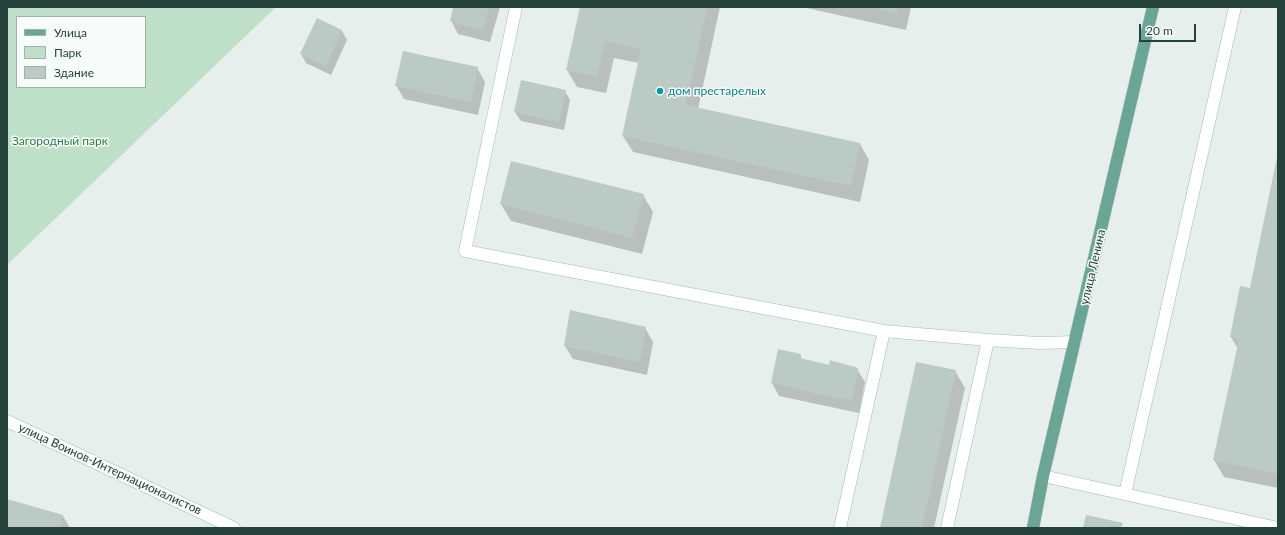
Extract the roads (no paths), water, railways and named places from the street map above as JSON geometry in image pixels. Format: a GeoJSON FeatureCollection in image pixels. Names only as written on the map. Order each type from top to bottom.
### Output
{"type":"FeatureCollection","features":[{"type":"Feature","properties":{"kind":"main road","name":"улица Ленина"},"geometry":{"type":"LineString","coordinates":[[1033,528],[1043,476],[1153,7]]}},
{"type":"Feature","properties":{"kind":"street"},"geometry":{"type":"LineString","coordinates":[[516,7],[465,251],[884,331],[1039,343],[1075,342]]}},
{"type":"Feature","properties":{"kind":"street"},"geometry":{"type":"LineString","coordinates":[[1126,494],[1235,7]]}},
{"type":"Feature","properties":{"kind":"street"},"geometry":{"type":"LineString","coordinates":[[840,528],[884,331]]}},
{"type":"Feature","properties":{"kind":"street"},"geometry":{"type":"LineString","coordinates":[[948,528],[988,340]]}},
{"type":"Feature","properties":{"kind":"street","name":"улица Воинов-Интернационалистов"},"geometry":{"type":"LineString","coordinates":[[7,421],[234,528]]}},
{"type":"Feature","properties":{"kind":"street"},"geometry":{"type":"LineString","coordinates":[[1043,476],[1278,528]]}},
{"type":"Feature","properties":{"kind":"place","name":"дом престарелых"},"geometry":{"type":"Point","coordinates":[660,91]}},
{"type":"Feature","properties":{"kind":"park label","name":"Загородный парк"},"geometry":{"type":"Point","coordinates":[60,141]}}]}
